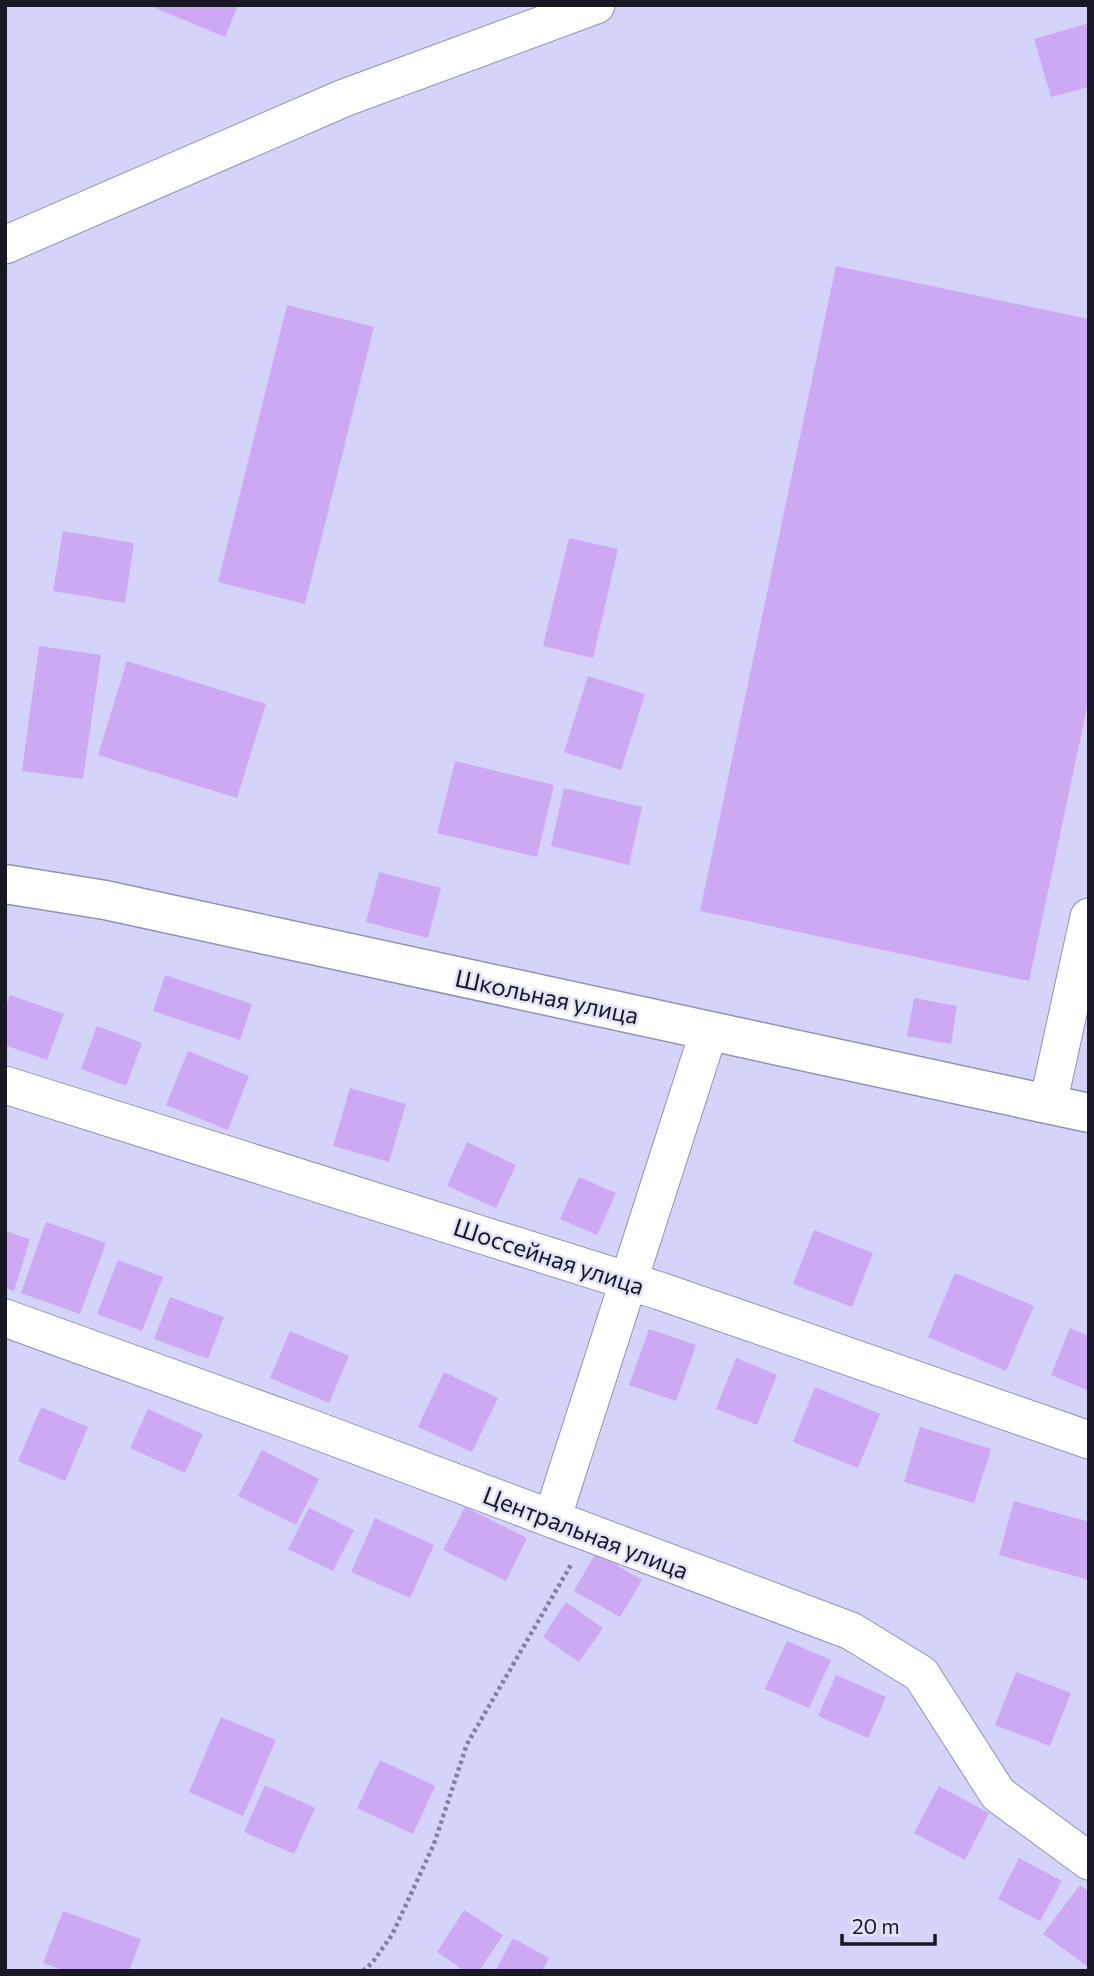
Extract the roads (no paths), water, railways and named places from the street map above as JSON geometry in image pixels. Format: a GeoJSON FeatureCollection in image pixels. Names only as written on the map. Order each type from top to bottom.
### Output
{"type":"FeatureCollection","features":[{"type":"Feature","properties":{"kind":"main road","name":"Школьная улица"},"geometry":{"type":"LineString","coordinates":[[5,884],[105,900],[1089,1113]]}},
{"type":"Feature","properties":{"kind":"street"},"geometry":{"type":"LineString","coordinates":[[5,245],[344,98],[596,5]]}},
{"type":"Feature","properties":{"kind":"street"},"geometry":{"type":"LineString","coordinates":[[1048,1104],[1089,917]]}},
{"type":"Feature","properties":{"kind":"street"},"geometry":{"type":"LineString","coordinates":[[552,1519],[709,1031]]}},
{"type":"Feature","properties":{"kind":"street","name":"Шоссейная улица"},"geometry":{"type":"LineString","coordinates":[[5,1084],[630,1282],[1089,1440]]}},
{"type":"Feature","properties":{"kind":"street","name":"Центральная улица"},"geometry":{"type":"LineString","coordinates":[[5,1318],[310,1428],[852,1631],[920,1674],[999,1794],[1089,1861]]}}]}
